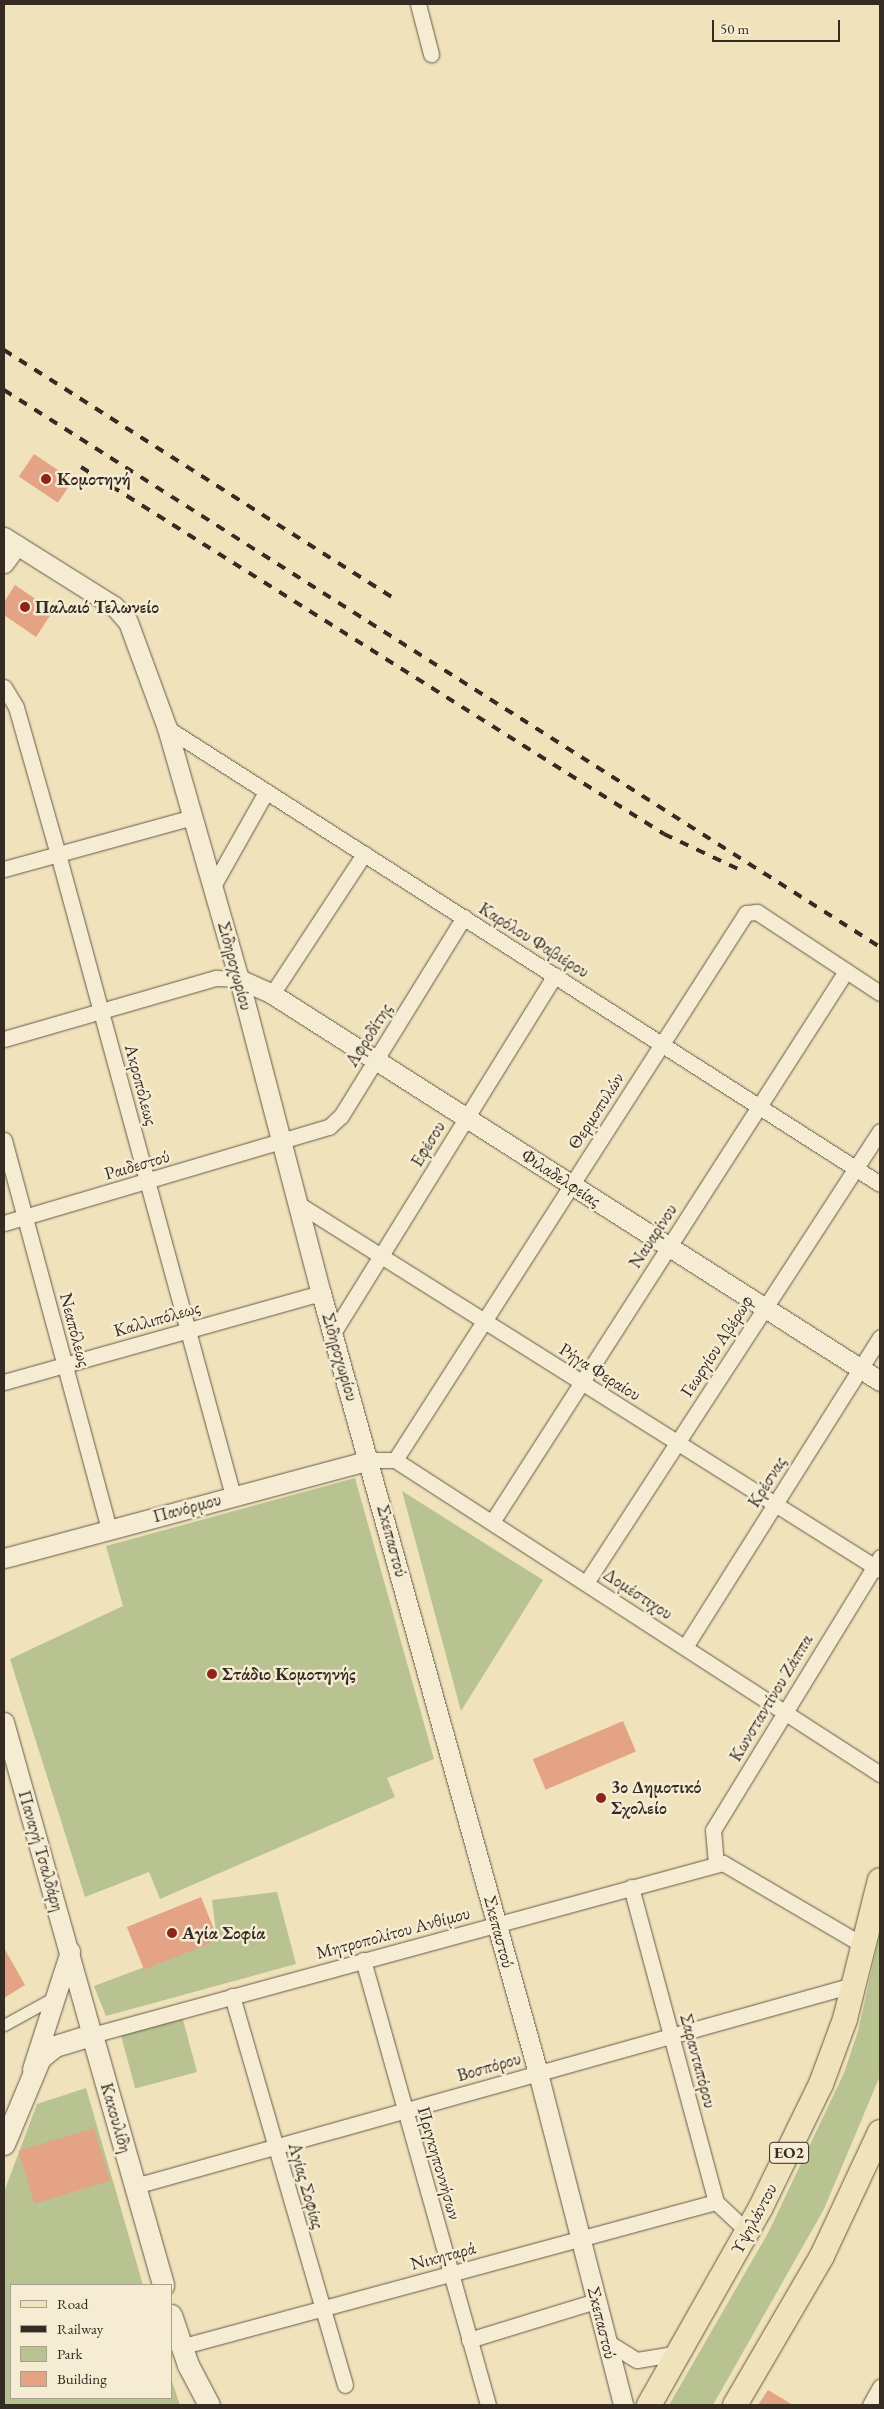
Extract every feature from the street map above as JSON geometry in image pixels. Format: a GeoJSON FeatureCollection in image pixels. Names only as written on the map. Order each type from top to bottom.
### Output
{"type":"FeatureCollection","features":[{"type":"Feature","properties":{"kind":"main road","name":"Υψηλάντου"},"geometry":{"type":"LineString","coordinates":[[649,2405],[748,2232],[824,2077],[853,1985],[861,1944],[880,1880]]}},
{"type":"Feature","properties":{"kind":"main road"},"geometry":{"type":"LineString","coordinates":[[4,2144],[30,2075],[49,2050],[92,2035]]}},
{"type":"Feature","properties":{"kind":"main road","name":"Κακουλίδη"},"geometry":{"type":"LineString","coordinates":[[92,2035],[163,2284]]}},
{"type":"Feature","properties":{"kind":"main road"},"geometry":{"type":"LineString","coordinates":[[735,2405],[874,2164],[880,2132]]}},
{"type":"Feature","properties":{"kind":"main road"},"geometry":{"type":"LineString","coordinates":[[172,2319],[180,2347],[207,2404]]}},
{"type":"Feature","properties":{"kind":"street"},"geometry":{"type":"LineString","coordinates":[[418,4],[431,54]]}},
{"type":"Feature","properties":{"kind":"street"},"geometry":{"type":"LineString","coordinates":[[4,563],[10,541]]}},
{"type":"Feature","properties":{"kind":"street","name":"Σιδηροχωρίου"},"geometry":{"type":"LineString","coordinates":[[10,541],[114,606],[128,622],[167,728],[214,886],[282,1144],[300,1205],[321,1293],[370,1460]]}},
{"type":"Feature","properties":{"kind":"street","name":"Ακροπόλεως"},"geometry":{"type":"LineString","coordinates":[[4,687],[16,707],[58,854],[190,1330],[233,1496]]}},
{"type":"Feature","properties":{"kind":"street","name":"Καρόλου Φαβιέρου"},"geometry":{"type":"LineString","coordinates":[[167,728],[556,975],[880,1184]]}},
{"type":"Feature","properties":{"kind":"street"},"geometry":{"type":"LineString","coordinates":[[214,886],[266,792]]}},
{"type":"Feature","properties":{"kind":"street"},"geometry":{"type":"LineString","coordinates":[[4,870],[193,817]]}},
{"type":"Feature","properties":{"kind":"street"},"geometry":{"type":"LineString","coordinates":[[272,994],[364,854]]}},
{"type":"Feature","properties":{"kind":"street","name":"Θερμοπυλών"},"geometry":{"type":"LineString","coordinates":[[395,1460],[661,1043],[750,911],[757,912],[846,971]]}},
{"type":"Feature","properties":{"kind":"street","name":"Αφροδίτης"},"geometry":{"type":"LineString","coordinates":[[282,1144],[319,1133],[334,1123],[376,1060],[464,917]]}},
{"type":"Feature","properties":{"kind":"street"},"geometry":{"type":"LineString","coordinates":[[846,971],[880,993]]}},
{"type":"Feature","properties":{"kind":"street","name":"Ναυαρίνου"},"geometry":{"type":"LineString","coordinates":[[492,1522],[846,971]]}},
{"type":"Feature","properties":{"kind":"street","name":"Εφέσου"},"geometry":{"type":"LineString","coordinates":[[333,1334],[556,975]]}},
{"type":"Feature","properties":{"kind":"street"},"geometry":{"type":"LineString","coordinates":[[4,1039],[216,978],[239,978]]}},
{"type":"Feature","properties":{"kind":"street","name":"Φιλαδελφείας"},"geometry":{"type":"LineString","coordinates":[[239,978],[272,994],[880,1381]]}},
{"type":"Feature","properties":{"kind":"street","name":"Γεωργίου Αβέρωφ"},"geometry":{"type":"LineString","coordinates":[[586,1583],[880,1131]]}},
{"type":"Feature","properties":{"kind":"street","name":"Νεαπόλεως"},"geometry":{"type":"LineString","coordinates":[[4,1140],[109,1529]]}},
{"type":"Feature","properties":{"kind":"street","name":"Ραιδεστού"},"geometry":{"type":"LineString","coordinates":[[4,1223],[282,1144]]}},
{"type":"Feature","properties":{"kind":"street","name":"Ρήγα Φεραίου"},"geometry":{"type":"LineString","coordinates":[[300,1205],[775,1504],[878,1565]]}},
{"type":"Feature","properties":{"kind":"street","name":"Καλλιπόλεως"},"geometry":{"type":"LineString","coordinates":[[4,1382],[321,1293]]}},
{"type":"Feature","properties":{"kind":"street","name":"Κρέσνας"},"geometry":{"type":"LineString","coordinates":[[685,1647],[880,1337]]}},
{"type":"Feature","properties":{"kind":"street"},"geometry":{"type":"LineString","coordinates":[[370,1460],[395,1460]]}},
{"type":"Feature","properties":{"kind":"street","name":"Πανόρμου"},"geometry":{"type":"LineString","coordinates":[[4,1558],[370,1460]]}},
{"type":"Feature","properties":{"kind":"street","name":"Σκεπαστού"},"geometry":{"type":"LineString","coordinates":[[370,1460],[538,2073],[623,2405]]}},
{"type":"Feature","properties":{"kind":"street","name":"Δομέστιχου"},"geometry":{"type":"LineString","coordinates":[[395,1460],[880,1774]]}},
{"type":"Feature","properties":{"kind":"street","name":"Κωνσταντίνου Ζάππα"},"geometry":{"type":"LineString","coordinates":[[716,1864],[713,1830],[784,1711],[878,1565]]}},
{"type":"Feature","properties":{"kind":"street","name":"Παναγή Τσαλδάρη"},"geometry":{"type":"LineString","coordinates":[[4,1722],[7,1749],[70,1951]]}},
{"type":"Feature","properties":{"kind":"street","name":"Μητροπολίτου Ανθίμου"},"geometry":{"type":"LineString","coordinates":[[92,2035],[716,1864],[730,1863],[861,1944]]}},
{"type":"Feature","properties":{"kind":"street","name":"Σαρανταπόρου"},"geometry":{"type":"LineString","coordinates":[[631,1887],[716,2202]]}},
{"type":"Feature","properties":{"kind":"street"},"geometry":{"type":"LineString","coordinates":[[30,2075],[70,1951]]}},
{"type":"Feature","properties":{"kind":"street","name":"Κακουλίδη"},"geometry":{"type":"LineString","coordinates":[[70,1951],[92,2035]]}},
{"type":"Feature","properties":{"kind":"street","name":"Πριγκηποννήσων"},"geometry":{"type":"LineString","coordinates":[[363,1960],[488,2405]]}},
{"type":"Feature","properties":{"kind":"street","name":"Βοσπόρου"},"geometry":{"type":"LineString","coordinates":[[135,2186],[853,1985]]}},
{"type":"Feature","properties":{"kind":"street","name":"Αγίας Σοφίας"},"geometry":{"type":"LineString","coordinates":[[232,1996],[345,2385]]}},
{"type":"Feature","properties":{"kind":"street"},"geometry":{"type":"LineString","coordinates":[[4,2025],[55,1997]]}},
{"type":"Feature","properties":{"kind":"street"},"geometry":{"type":"LineString","coordinates":[[716,2202],[748,2232]]}},
{"type":"Feature","properties":{"kind":"street","name":"Νικηταρά"},"geometry":{"type":"LineString","coordinates":[[180,2347],[716,2202]]}},
{"type":"Feature","properties":{"kind":"street"},"geometry":{"type":"LineString","coordinates":[[469,2340],[596,2301]]}},
{"type":"Feature","properties":{"kind":"street"},"geometry":{"type":"LineString","coordinates":[[606,2341],[637,2360],[679,2353]]}},
{"type":"Feature","properties":{"kind":"street"},"geometry":{"type":"LineString","coordinates":[[870,2405],[880,2387]]}},
{"type":"Feature","properties":{"kind":"green space","name":"Στάδιο Κομοτηνής"},"geometry":{"type":"Polygon","coordinates":[[[355,1478],[434,1759],[387,1778],[395,1797],[160,1899],[149,1872],[85,1897],[10,1659],[123,1606],[106,1546],[355,1478]]]}},
{"type":"Feature","properties":{"kind":"green space"},"geometry":{"type":"Polygon","coordinates":[[[402,1491],[543,1580],[461,1711],[402,1491]]]}},
{"type":"Feature","properties":{"kind":"green space"},"geometry":{"type":"Polygon","coordinates":[[[277,1892],[296,1964],[106,2016],[94,1986],[217,1940],[212,1900],[277,1892]]]}},
{"type":"Feature","properties":{"kind":"green space"},"geometry":{"type":"Polygon","coordinates":[[[880,1933],[880,2076],[824,2209],[713,2405],[669,2405],[768,2233],[844,2073],[858,2031],[880,1933]]]}},
{"type":"Feature","properties":{"kind":"green space"},"geometry":{"type":"Polygon","coordinates":[[[182,2016],[197,2072],[135,2089],[120,2033],[182,2016]]]}},
{"type":"Feature","properties":{"kind":"green space"},"geometry":{"type":"Polygon","coordinates":[[[86,2088],[143,2284],[10,2284],[10,2399],[172,2399],[172,2381],[180,2405],[4,2405],[4,2192],[37,2104],[86,2088]]]}},
{"type":"Feature","properties":{"kind":"building","name":"Κομοτηνή"},"geometry":{"type":"Polygon","coordinates":[[[34,454],[73,480],[58,503],[19,476],[34,454]]]}},
{"type":"Feature","properties":{"kind":"building","name":"Παλαιό Τελωνείο"},"geometry":{"type":"Polygon","coordinates":[[[15,585],[53,611],[36,637],[4,615],[4,602],[15,585]]]}},
{"type":"Feature","properties":{"kind":"building","name":"3ο Δημοτικό Σχολείο"},"geometry":{"type":"Polygon","coordinates":[[[623,1721],[636,1751],[546,1790],[533,1759],[623,1721]]]}},
{"type":"Feature","properties":{"kind":"building","name":"Αγία Σοφία"},"geometry":{"type":"Polygon","coordinates":[[[201,1897],[218,1940],[144,1970],[127,1927],[201,1897]]]}},
{"type":"Feature","properties":{"kind":"building"},"geometry":{"type":"Polygon","coordinates":[[[4,1948],[25,1985],[4,1998],[4,1948]]]}},
{"type":"Feature","properties":{"kind":"building"},"geometry":{"type":"Polygon","coordinates":[[[94,2128],[110,2181],[35,2204],[18,2151],[94,2128]]]}},
{"type":"Feature","properties":{"kind":"building"},"geometry":{"type":"Polygon","coordinates":[[[768,2390],[793,2405],[758,2405],[768,2390]]]}},
{"type":"Feature","properties":{"kind":"railway"},"geometry":{"type":"LineString","coordinates":[[4,350],[395,599]]}},
{"type":"Feature","properties":{"kind":"railway"},"geometry":{"type":"LineString","coordinates":[[4,390],[880,947]]}},
{"type":"Feature","properties":{"kind":"railway"},"geometry":{"type":"LineString","coordinates":[[81,467],[664,834],[738,869]]}},
{"type":"Feature","properties":{"kind":"place","name":"Κομοτηνή"},"geometry":{"type":"Point","coordinates":[46,479]}},
{"type":"Feature","properties":{"kind":"place","name":"Παλαιό Τελωνείο"},"geometry":{"type":"Point","coordinates":[25,607]}},
{"type":"Feature","properties":{"kind":"place","name":"Στάδιο Κομοτηνής"},"geometry":{"type":"Point","coordinates":[212,1674]}},
{"type":"Feature","properties":{"kind":"place","name":"3ο Δημοτικό Σχολείο"},"geometry":{"type":"Point","coordinates":[601,1798]}},
{"type":"Feature","properties":{"kind":"place","name":"Αγία Σοφία"},"geometry":{"type":"Point","coordinates":[172,1933]}}]}
